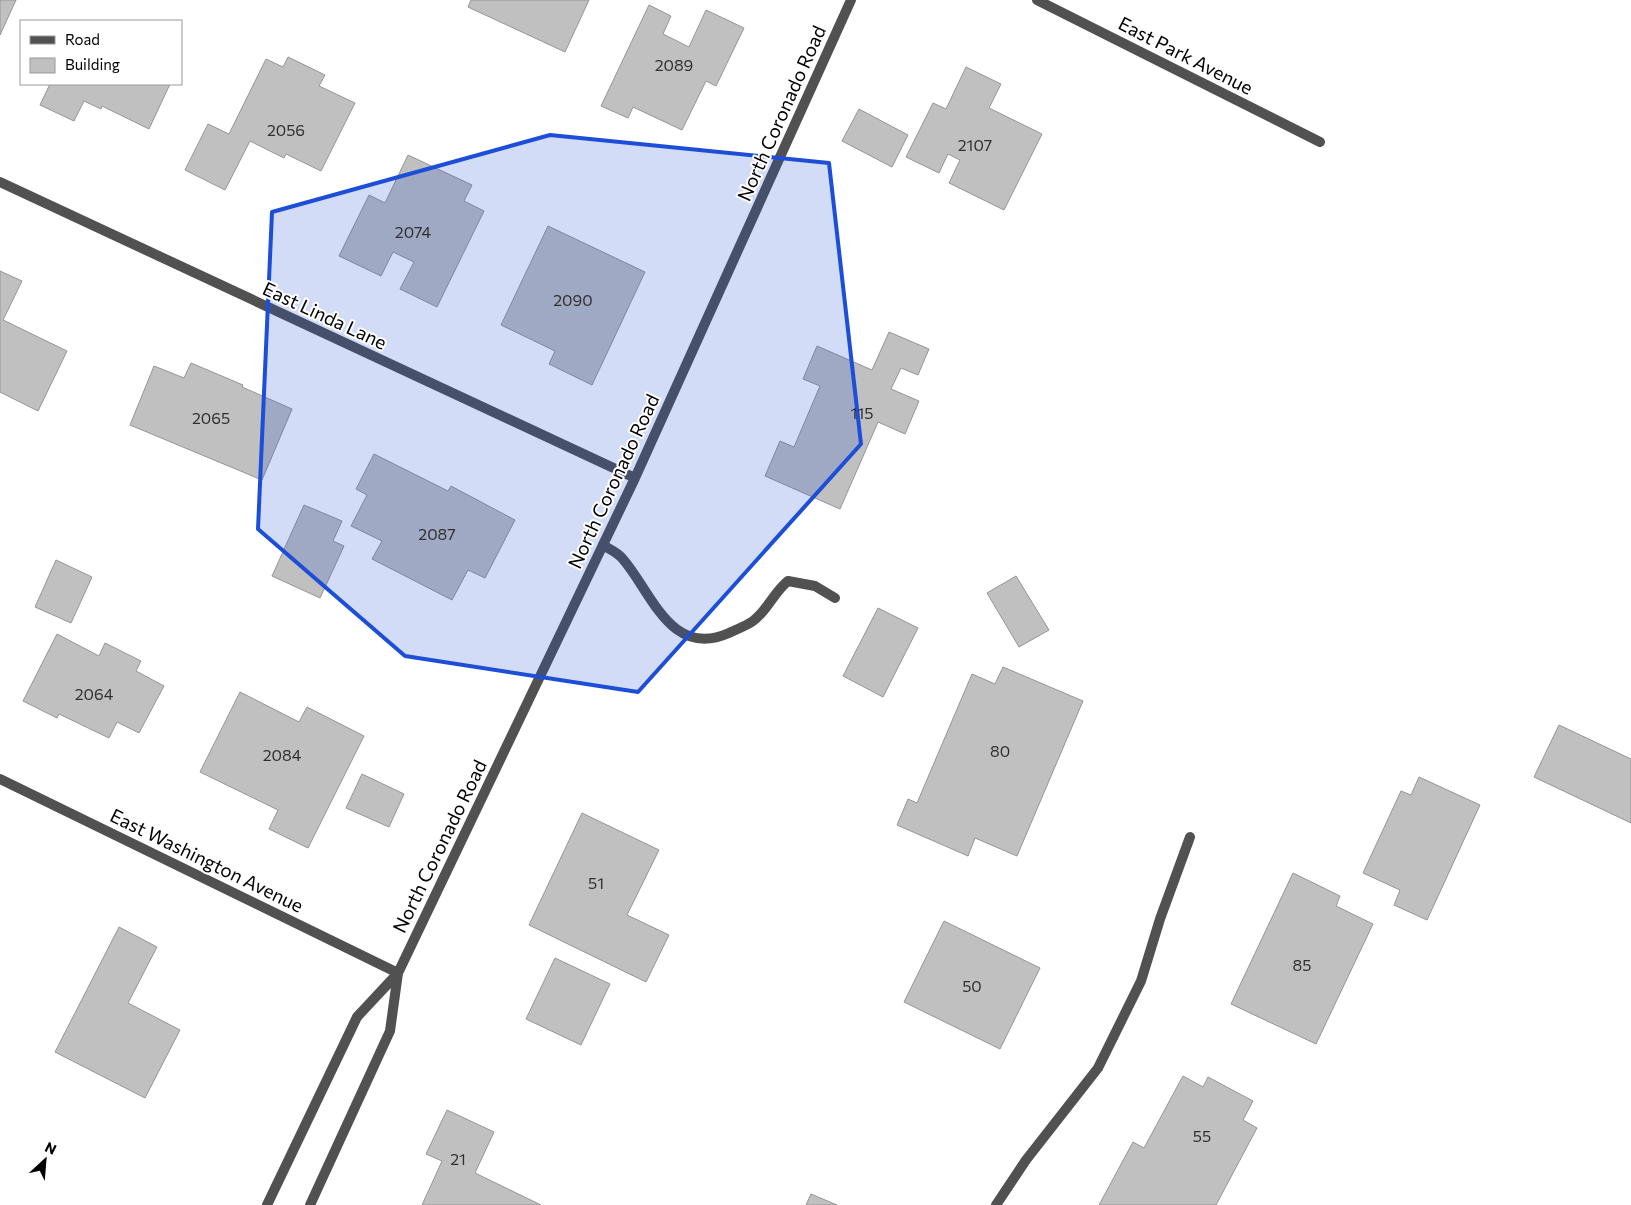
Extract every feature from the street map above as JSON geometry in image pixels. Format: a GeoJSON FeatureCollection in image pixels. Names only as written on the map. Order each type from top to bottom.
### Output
{"type":"FeatureCollection","features":[{"type":"Feature","properties":{"kind":"street","name":"North Coronado Road"},"geometry":{"type":"LineString","coordinates":[[267,1205],[357,1017],[398,972],[635,478],[851,0]]}},
{"type":"Feature","properties":{"kind":"street","name":"East Park Avenue"},"geometry":{"type":"LineString","coordinates":[[1036,0],[1320,142]]}},
{"type":"Feature","properties":{"kind":"street","name":"East Linda Lane"},"geometry":{"type":"LineString","coordinates":[[0,182],[635,478]]}},
{"type":"Feature","properties":{"kind":"street"},"geometry":{"type":"LineString","coordinates":[[603,545],[621,556],[656,608],[677,631],[688,636],[702,639],[720,636],[751,622],[760,616],[788,581],[815,586],[835,598]]}},
{"type":"Feature","properties":{"kind":"street","name":"East Washington Avenue"},"geometry":{"type":"LineString","coordinates":[[0,779],[398,972]]}},
{"type":"Feature","properties":{"kind":"street"},"geometry":{"type":"LineString","coordinates":[[996,1205],[1026,1160],[1098,1068],[1140,981],[1190,837]]}},
{"type":"Feature","properties":{"kind":"street","name":"North Coronado Road"},"geometry":{"type":"LineString","coordinates":[[310,1205],[390,1032],[398,972]]}},
{"type":"Feature","properties":{"kind":"highlighted area"},"geometry":{"type":"Polygon","coordinates":[[[550,135],[829,163],[861,444],[638,692],[405,656],[258,529],[272,212],[550,135]]]}},
{"type":"Feature","properties":{"kind":"building"},"geometry":{"type":"Polygon","coordinates":[[[0,0],[16,0],[0,35],[0,0]]]}},
{"type":"Feature","properties":{"kind":"building"},"geometry":{"type":"Polygon","coordinates":[[[471,0],[589,0],[565,52],[468,7],[471,0]]]}},
{"type":"Feature","properties":{"kind":"building"},"geometry":{"type":"Polygon","coordinates":[[[649,5],[671,16],[663,34],[689,47],[706,10],[744,28],[716,86],[706,81],[682,130],[633,107],[628,118],[601,106],[649,5]]]}},
{"type":"Feature","properties":{"kind":"building"},"geometry":{"type":"Polygon","coordinates":[[[288,57],[325,75],[319,86],[355,103],[321,171],[286,154],[284,158],[250,141],[225,190],[185,170],[208,124],[229,134],[266,59],[283,67],[288,57]]]}},
{"type":"Feature","properties":{"kind":"building"},"geometry":{"type":"Polygon","coordinates":[[[966,67],[1001,84],[989,108],[1042,134],[1004,210],[949,183],[960,160],[948,154],[939,173],[906,157],[933,103],[946,109],[966,67]]]}},
{"type":"Feature","properties":{"kind":"building"},"geometry":{"type":"Polygon","coordinates":[[[50,85],[170,85],[149,129],[102,106],[101,109],[84,101],[74,121],[40,105],[50,85]]]}},
{"type":"Feature","properties":{"kind":"building"},"geometry":{"type":"Polygon","coordinates":[[[859,109],[908,135],[892,167],[842,141],[859,109]]]}},
{"type":"Feature","properties":{"kind":"building"},"geometry":{"type":"Polygon","coordinates":[[[408,155],[472,185],[464,201],[484,211],[437,307],[400,289],[414,262],[393,252],[381,276],[339,256],[369,195],[385,203],[408,155]]]}},
{"type":"Feature","properties":{"kind":"building"},"geometry":{"type":"Polygon","coordinates":[[[548,226],[645,272],[592,385],[549,364],[555,351],[501,325],[548,226]]]}},
{"type":"Feature","properties":{"kind":"building"},"geometry":{"type":"Polygon","coordinates":[[[0,271],[22,281],[3,320],[67,351],[38,411],[0,392],[0,271]]]}},
{"type":"Feature","properties":{"kind":"building"},"geometry":{"type":"Polygon","coordinates":[[[889,332],[929,349],[918,375],[901,368],[891,389],[919,401],[905,434],[878,422],[840,509],[765,476],[780,441],[794,447],[820,386],[803,379],[817,346],[872,370],[889,332]]]}},
{"type":"Feature","properties":{"kind":"building"},"geometry":{"type":"Polygon","coordinates":[[[191,363],[243,385],[242,387],[292,409],[262,480],[130,425],[154,366],[184,378],[191,363]]]}},
{"type":"Feature","properties":{"kind":"building"},"geometry":{"type":"Polygon","coordinates":[[[374,454],[448,491],[451,486],[515,520],[485,578],[468,570],[452,600],[372,559],[382,541],[351,526],[367,495],[356,489],[374,454]]]}},
{"type":"Feature","properties":{"kind":"building"},"geometry":{"type":"Polygon","coordinates":[[[304,505],[342,521],[333,541],[344,546],[320,598],[272,576],[304,505]]]}},
{"type":"Feature","properties":{"kind":"building"},"geometry":{"type":"Polygon","coordinates":[[[56,560],[92,577],[71,623],[35,607],[56,560]]]}},
{"type":"Feature","properties":{"kind":"building"},"geometry":{"type":"Polygon","coordinates":[[[1016,576],[1049,630],[1019,647],[987,593],[1016,576]]]}},
{"type":"Feature","properties":{"kind":"building"},"geometry":{"type":"Polygon","coordinates":[[[878,608],[918,628],[883,697],[843,676],[878,608]]]}},
{"type":"Feature","properties":{"kind":"building"},"geometry":{"type":"Polygon","coordinates":[[[57,634],[99,656],[105,643],[141,661],[136,671],[164,686],[139,733],[117,722],[109,738],[59,714],[57,718],[23,701],[57,634]]]}},
{"type":"Feature","properties":{"kind":"building"},"geometry":{"type":"Polygon","coordinates":[[[1003,667],[1083,701],[1017,856],[975,838],[968,856],[897,825],[908,799],[917,803],[972,674],[995,684],[1003,667]]]}},
{"type":"Feature","properties":{"kind":"building"},"geometry":{"type":"Polygon","coordinates":[[[240,692],[299,722],[307,707],[364,736],[308,848],[269,829],[278,810],[200,772],[240,692]]]}},
{"type":"Feature","properties":{"kind":"building"},"geometry":{"type":"Polygon","coordinates":[[[1559,725],[1631,759],[1631,823],[1534,777],[1559,725]]]}},
{"type":"Feature","properties":{"kind":"building"},"geometry":{"type":"Polygon","coordinates":[[[362,774],[404,794],[389,827],[346,808],[362,774]]]}},
{"type":"Feature","properties":{"kind":"building"},"geometry":{"type":"Polygon","coordinates":[[[1419,777],[1480,805],[1427,920],[1394,905],[1400,890],[1363,873],[1401,791],[1411,795],[1419,777]]]}},
{"type":"Feature","properties":{"kind":"building"},"geometry":{"type":"Polygon","coordinates":[[[582,813],[659,850],[627,915],[669,935],[646,982],[529,925],[582,813]]]}},
{"type":"Feature","properties":{"kind":"building"},"geometry":{"type":"Polygon","coordinates":[[[1293,873],[1340,896],[1336,906],[1373,924],[1316,1044],[1231,1004],[1293,873]]]}},
{"type":"Feature","properties":{"kind":"building"},"geometry":{"type":"Polygon","coordinates":[[[944,921],[1040,968],[1000,1049],[904,1002],[944,921]]]}},
{"type":"Feature","properties":{"kind":"building"},"geometry":{"type":"Polygon","coordinates":[[[119,927],[157,947],[128,1003],[180,1030],[145,1098],[55,1052],[119,927]]]}},
{"type":"Feature","properties":{"kind":"building"},"geometry":{"type":"Polygon","coordinates":[[[555,958],[610,984],[581,1045],[526,1019],[555,958]]]}},
{"type":"Feature","properties":{"kind":"building"},"geometry":{"type":"Polygon","coordinates":[[[1183,1076],[1203,1087],[1208,1077],[1253,1101],[1243,1120],[1257,1128],[1216,1205],[1099,1205],[1133,1142],[1144,1148],[1183,1076]]]}},
{"type":"Feature","properties":{"kind":"building"},"geometry":{"type":"Polygon","coordinates":[[[447,1110],[494,1132],[475,1173],[541,1205],[422,1205],[442,1161],[426,1154],[447,1110]]]}},
{"type":"Feature","properties":{"kind":"building"},"geometry":{"type":"Polygon","coordinates":[[[811,1194],[837,1205],[806,1205],[811,1194]]]}}]}
